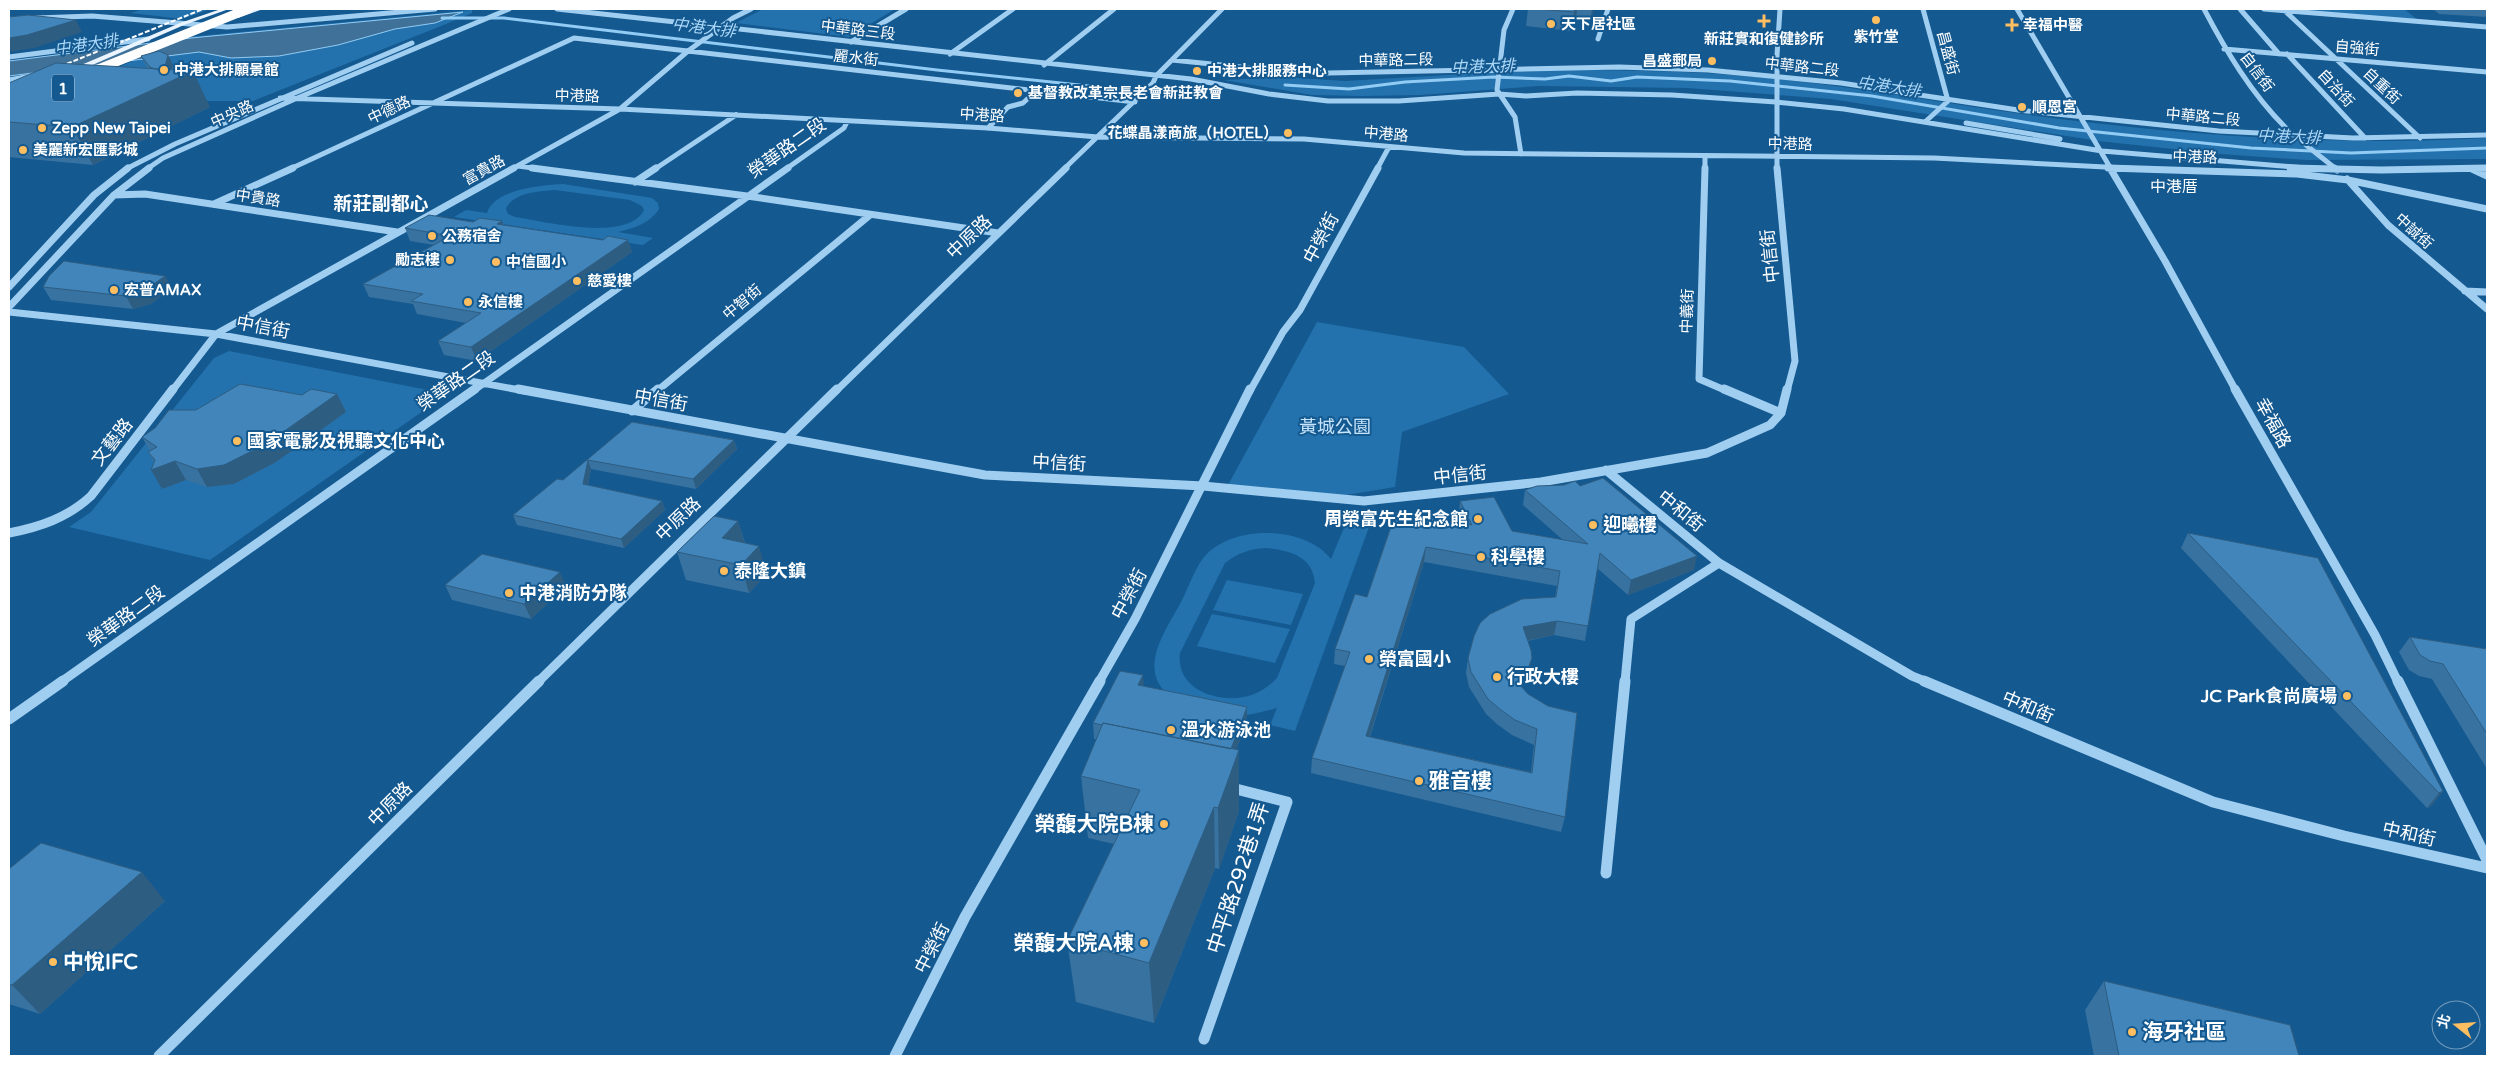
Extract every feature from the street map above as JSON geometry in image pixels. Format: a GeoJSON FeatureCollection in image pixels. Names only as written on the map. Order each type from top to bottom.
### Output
{"type":"FeatureCollection","features":[{"type":"Feature","properties":{"kind":"highway","name":"1"},"geometry":{"type":"LineString","coordinates":[[65,76],[236,9]]}},
{"type":"Feature","properties":{"kind":"highway","name":"1"},"geometry":{"type":"LineString","coordinates":[[65,76],[248,9]]}},
{"type":"Feature","properties":{"kind":"main road","name":"1"},"geometry":{"type":"LineString","coordinates":[[81,81],[119,64],[226,9]]}},
{"type":"Feature","properties":{"kind":"main road","name":"1"},"geometry":{"type":"LineString","coordinates":[[76,69],[116,57],[242,9]]}},
{"type":"Feature","properties":{"kind":"main road","name":"1"},"geometry":{"type":"LineString","coordinates":[[65,76],[76,69],[148,39],[210,27],[260,9]]}},
{"type":"Feature","properties":{"kind":"main road","name":"1"},"geometry":{"type":"LineString","coordinates":[[95,68],[183,31]]}},
{"type":"Feature","properties":{"kind":"main road","name":"1"},"geometry":{"type":"LineString","coordinates":[[119,64],[165,39]]}},
{"type":"Feature","properties":{"kind":"street"},"geometry":{"type":"LineString","coordinates":[[72,16],[86,9]]}},
{"type":"Feature","properties":{"kind":"street"},"geometry":{"type":"LineString","coordinates":[[196,26],[210,27],[435,9]]}},
{"type":"Feature","properties":{"kind":"street","name":"中央路"},"geometry":{"type":"LineString","coordinates":[[9,307],[114,195],[162,158],[295,99],[509,9]]}},
{"type":"Feature","properties":{"kind":"street","name":"中華路三段"},"geometry":{"type":"LineString","coordinates":[[557,9],[1044,65],[1156,76]]}},
{"type":"Feature","properties":{"kind":"street","name":"富貴路"},"geometry":{"type":"LineString","coordinates":[[216,334],[620,109],[688,51],[720,27],[751,9]]}},
{"type":"Feature","properties":{"kind":"street"},"geometry":{"type":"LineString","coordinates":[[851,42],[906,9]]}},
{"type":"Feature","properties":{"kind":"street"},"geometry":{"type":"LineString","coordinates":[[950,54],[1013,9]]}},
{"type":"Feature","properties":{"kind":"street"},"geometry":{"type":"LineString","coordinates":[[1044,65],[1114,9]]}},
{"type":"Feature","properties":{"kind":"street","name":"中原路"},"geometry":{"type":"LineString","coordinates":[[159,1056],[786,439],[1153,84],[1156,76],[1222,9]]}},
{"type":"Feature","properties":{"kind":"street"},"geometry":{"type":"LineString","coordinates":[[1513,9],[1504,30],[1498,92],[1515,117],[1521,154]]}},
{"type":"Feature","properties":{"kind":"street"},"geometry":{"type":"LineString","coordinates":[[1598,39],[1608,9]]}},
{"type":"Feature","properties":{"kind":"street"},"geometry":{"type":"LineString","coordinates":[[1776,97],[1780,9]]}},
{"type":"Feature","properties":{"kind":"street","name":"昌盛街"},"geometry":{"type":"LineString","coordinates":[[1923,9],[1947,102]]}},
{"type":"Feature","properties":{"kind":"street","name":"幸福路"},"geometry":{"type":"LineString","coordinates":[[2017,9],[2098,144],[2194,311],[2252,420],[2375,635],[2487,860]]}},
{"type":"Feature","properties":{"kind":"street","name":"自信街"},"geometry":{"type":"LineString","coordinates":[[2204,9],[2224,49],[2260,98],[2301,142],[2330,164]]}},
{"type":"Feature","properties":{"kind":"street"},"geometry":{"type":"LineString","coordinates":[[2240,9],[2279,54]]}},
{"type":"Feature","properties":{"kind":"street"},"geometry":{"type":"LineString","coordinates":[[2264,9],[2487,27]]}},
{"type":"Feature","properties":{"kind":"street","name":"中央路"},"geometry":{"type":"LineString","coordinates":[[9,286],[94,195],[130,166],[280,98],[491,10]]}},
{"type":"Feature","properties":{"kind":"street","name":"自重街"},"geometry":{"type":"LineString","coordinates":[[2284,10],[2420,138]]}},
{"type":"Feature","properties":{"kind":"street"},"geometry":{"type":"LineString","coordinates":[[28,19],[72,16],[110,17],[183,31]]}},
{"type":"Feature","properties":{"kind":"street","name":"麗水街"},"geometry":{"type":"LineString","coordinates":[[574,38],[1136,100]]}},
{"type":"Feature","properties":{"kind":"street","name":"中德路"},"geometry":{"type":"LineString","coordinates":[[214,204],[574,38]]}},
{"type":"Feature","properties":{"kind":"street"},"geometry":{"type":"LineString","coordinates":[[9,57],[148,39]]}},
{"type":"Feature","properties":{"kind":"street","name":"自強街"},"geometry":{"type":"LineString","coordinates":[[2224,49],[2487,72]]}},
{"type":"Feature","properties":{"kind":"street","name":"自治街"},"geometry":{"type":"LineString","coordinates":[[2287,54],[2366,138]]}},
{"type":"Feature","properties":{"kind":"street","name":"中華路二段"},"geometry":{"type":"LineString","coordinates":[[1172,60],[1290,72],[1422,73],[1646,68],[1704,70],[1858,85],[1947,102],[2082,119],[2176,128],[2295,136],[2366,138],[2487,135]]}},
{"type":"Feature","properties":{"kind":"street"},"geometry":{"type":"LineString","coordinates":[[76,69],[119,64]]}},
{"type":"Feature","properties":{"kind":"street"},"geometry":{"type":"LineString","coordinates":[[9,80],[36,76]]}},
{"type":"Feature","properties":{"kind":"street","name":"中華路二段"},"geometry":{"type":"LineString","coordinates":[[1156,76],[1191,79],[1253,91],[1328,101],[1415,100],[1498,92],[1776,97],[1933,116],[2098,144],[2233,159],[2306,164],[2336,169]]}},
{"type":"Feature","properties":{"kind":"street"},"geometry":{"type":"LineString","coordinates":[[988,128],[1008,106],[1023,103],[1036,90]]}},
{"type":"Feature","properties":{"kind":"street","name":"中華路二段"},"geometry":{"type":"LineString","coordinates":[[1776,97],[2102,151],[2336,169],[2487,168]]}},
{"type":"Feature","properties":{"kind":"street","name":"中信街"},"geometry":{"type":"LineString","coordinates":[[9,312],[216,334],[480,384],[985,475],[1203,486],[1364,501],[1469,491],[1707,453],[1770,425],[1781,413],[1795,361],[1776,156],[1776,97]]}},
{"type":"Feature","properties":{"kind":"street","name":"中港路"},"geometry":{"type":"LineString","coordinates":[[280,98],[430,105],[620,109],[988,128],[1098,137],[1279,139],[1464,153],[1934,158],[2112,168],[2297,174],[2348,180],[2487,209]]}},
{"type":"Feature","properties":{"kind":"street"},"geometry":{"type":"LineString","coordinates":[[1925,122],[1947,102]]}},
{"type":"Feature","properties":{"kind":"street"},"geometry":{"type":"LineString","coordinates":[[635,182],[736,116]]}},
{"type":"Feature","properties":{"kind":"street","name":"榮華路二段"},"geometry":{"type":"LineString","coordinates":[[9,719],[844,128],[847,122]]}},
{"type":"Feature","properties":{"kind":"street","name":"中榮街"},"geometry":{"type":"LineString","coordinates":[[895,1056],[966,918],[1135,619],[1203,486],[1239,409],[1283,332],[1300,310],[1323,270],[1389,147]]}},
{"type":"Feature","properties":{"kind":"street","name":"中義街"},"geometry":{"type":"LineString","coordinates":[[1705,156],[1699,379],[1781,413]]}},
{"type":"Feature","properties":{"kind":"street","name":"中誠街"},"geometry":{"type":"LineString","coordinates":[[2330,164],[2348,180],[2388,225],[2487,309]]}},
{"type":"Feature","properties":{"kind":"street"},"geometry":{"type":"LineString","coordinates":[[518,166],[747,196],[998,234]]}},
{"type":"Feature","properties":{"kind":"street"},"geometry":{"type":"LineString","coordinates":[[2472,169],[2487,176]]}},
{"type":"Feature","properties":{"kind":"street","name":"中貴路"},"geometry":{"type":"LineString","coordinates":[[114,195],[145,194],[397,232]]}},
{"type":"Feature","properties":{"kind":"street","name":"中智街"},"geometry":{"type":"LineString","coordinates":[[632,411],[870,215]]}},
{"type":"Feature","properties":{"kind":"street"},"geometry":{"type":"LineString","coordinates":[[2465,290],[2487,292]]}},
{"type":"Feature","properties":{"kind":"street","name":"文藝路"},"geometry":{"type":"LineString","coordinates":[[9,532],[28,530],[52,522],[76,510],[91,496],[216,334]]}},
{"type":"Feature","properties":{"kind":"street","name":"中和街"},"geometry":{"type":"LineString","coordinates":[[1606,470],[1719,562],[1912,676],[2213,802],[2344,836],[2487,868]]}},
{"type":"Feature","properties":{"kind":"street"},"geometry":{"type":"LineString","coordinates":[[1606,872],[1631,619],[1719,562]]}},
{"type":"Feature","properties":{"kind":"street","name":"中平路292巷1弄"},"geometry":{"type":"LineString","coordinates":[[1204,1039],[1287,802],[1220,785]]}},
{"type":"Feature","properties":{"kind":"green space"},"geometry":{"type":"Polygon","coordinates":[[[143,9],[211,9],[182,19],[131,13],[143,9]]]}},
{"type":"Feature","properties":{"kind":"green space"},"geometry":{"type":"Polygon","coordinates":[[[763,9],[895,9],[849,37],[736,23],[763,9]]]}},
{"type":"Feature","properties":{"kind":"green space"},"geometry":{"type":"Polygon","coordinates":[[[2280,9],[2404,9],[2418,20],[2280,9]]]}},
{"type":"Feature","properties":{"kind":"green space"},"geometry":{"type":"Polygon","coordinates":[[[472,10],[472,13],[446,24],[253,101],[208,101],[179,92],[70,88],[188,37],[472,10]]]}},
{"type":"Feature","properties":{"kind":"green space"},"geometry":{"type":"Polygon","coordinates":[[[1536,70],[1659,71],[1769,78],[2023,114],[2197,133],[2313,140],[2370,141],[2487,138],[2487,159],[2307,160],[2221,154],[2098,141],[1831,99],[1687,88],[1538,86],[1420,95],[1363,96],[1312,95],[1224,80],[1281,77],[1345,81],[1536,70]]]}},
{"type":"Feature","properties":{"kind":"green space"},"geometry":{"type":"Polygon","coordinates":[[[563,184],[652,198],[658,203],[659,209],[651,218],[641,225],[618,232],[653,238],[643,245],[454,217],[466,210],[487,213],[491,205],[499,198],[520,190],[563,184]],[[549,190],[520,196],[514,199],[506,209],[508,214],[515,217],[564,225],[603,228],[621,226],[635,220],[644,210],[642,206],[630,200],[549,190]]]}},
{"type":"Feature","properties":{"kind":"green space","name":"黃城公園"},"geometry":{"type":"Polygon","coordinates":[[[1317,322],[1464,347],[1509,394],[1402,432],[1395,487],[1346,495],[1228,485],[1317,322]]]}},
{"type":"Feature","properties":{"kind":"green space"},"geometry":{"type":"Polygon","coordinates":[[[229,351],[433,391],[438,393],[439,397],[436,402],[210,560],[69,527],[91,512],[214,358],[229,351]]]}},
{"type":"Feature","properties":{"kind":"green space"},"geometry":{"type":"Polygon","coordinates":[[[1346,523],[1369,527],[1295,731],[1270,725],[1277,708],[1236,716],[1218,714],[1179,702],[1162,689],[1156,677],[1154,665],[1161,639],[1199,565],[1206,555],[1219,545],[1234,538],[1251,534],[1270,533],[1288,535],[1305,540],[1319,548],[1331,559],[1346,523]],[[1266,548],[1254,549],[1239,554],[1225,563],[1180,653],[1180,666],[1185,677],[1192,686],[1202,692],[1214,696],[1240,698],[1259,692],[1277,678],[1315,583],[1310,566],[1298,556],[1266,548]]]}},
{"type":"Feature","properties":{"kind":"green space"},"geometry":{"type":"Polygon","coordinates":[[[1227,580],[1303,594],[1291,625],[1213,610],[1227,580]]]}},
{"type":"Feature","properties":{"kind":"green space"},"geometry":{"type":"Polygon","coordinates":[[[1212,614],[1290,629],[1275,663],[1197,646],[1212,614]]]}},
{"type":"Feature","properties":{"kind":"shaded area"},"geometry":{"type":"Polygon","coordinates":[[[463,12],[435,23],[395,29],[338,45],[279,56],[231,58],[199,52],[9,76],[9,61],[191,38],[463,12]]]}},
{"type":"Feature","properties":{"kind":"building"},"geometry":{"type":"Polygon","coordinates":[[[1536,9],[1575,9],[1574,12],[1536,9]]]}},
{"type":"Feature","properties":{"kind":"building"},"geometry":{"type":"Polygon","coordinates":[[[28,15],[76,20],[27,35],[9,38],[9,17],[28,15]]]}},
{"type":"Feature","properties":{"kind":"building"},"geometry":{"type":"Polygon","coordinates":[[[159,51],[168,55],[164,70],[150,67],[141,56],[159,51]]]}},
{"type":"Feature","properties":{"kind":"building"},"geometry":{"type":"Polygon","coordinates":[[[56,63],[193,71],[72,127],[9,122],[9,83],[56,63]]]}},
{"type":"Feature","properties":{"kind":"building"},"geometry":{"type":"Polygon","coordinates":[[[429,215],[473,222],[480,218],[502,221],[497,224],[603,240],[608,236],[628,240],[471,347],[438,341],[481,313],[411,301],[423,294],[363,284],[450,236],[405,228],[429,215]]]}},
{"type":"Feature","properties":{"kind":"building"},"geometry":{"type":"Polygon","coordinates":[[[64,261],[165,276],[144,291],[126,296],[43,287],[49,276],[64,261]]]}},
{"type":"Feature","properties":{"kind":"building"},"geometry":{"type":"Polygon","coordinates":[[[240,384],[302,395],[311,389],[337,394],[266,444],[224,465],[197,469],[175,461],[151,470],[155,460],[148,452],[157,447],[142,437],[155,428],[169,410],[196,410],[240,384]]]}},
{"type":"Feature","properties":{"kind":"building"},"geometry":{"type":"Polygon","coordinates":[[[632,422],[734,440],[693,479],[588,460],[583,484],[662,501],[621,539],[513,515],[557,479],[563,480],[632,422]]]}},
{"type":"Feature","properties":{"kind":"building"},"geometry":{"type":"Polygon","coordinates":[[[1603,478],[1697,556],[1631,580],[1600,553],[1588,626],[1557,621],[1523,627],[1532,658],[1529,666],[1517,682],[1528,694],[1548,706],[1577,713],[1565,817],[1312,758],[1350,652],[1335,649],[1355,594],[1367,597],[1396,512],[1472,525],[1460,501],[1494,497],[1512,531],[1588,544],[1525,490],[1537,486],[1564,485],[1575,481],[1580,486],[1603,478]],[[1426,547],[1366,736],[1532,773],[1537,729],[1515,720],[1488,699],[1471,672],[1468,658],[1480,623],[1490,614],[1522,599],[1556,597],[1560,571],[1426,547]]]}},
{"type":"Feature","properties":{"kind":"building"},"geometry":{"type":"Polygon","coordinates":[[[714,516],[738,521],[722,538],[759,546],[741,565],[677,552],[714,516]]]}},
{"type":"Feature","properties":{"kind":"building","name":"JC Park食尚廣場"},"geometry":{"type":"Polygon","coordinates":[[[2188,533],[2318,558],[2443,791],[2439,793],[2188,533]]]}},
{"type":"Feature","properties":{"kind":"building"},"geometry":{"type":"Polygon","coordinates":[[[482,554],[560,572],[524,604],[445,585],[482,554]]]}},
{"type":"Feature","properties":{"kind":"building"},"geometry":{"type":"Polygon","coordinates":[[[2410,637],[2487,649],[2487,734],[2443,664],[2430,661],[2420,655],[2410,637]]]}},
{"type":"Feature","properties":{"kind":"building","name":"溫水游泳池"},"geometry":{"type":"Polygon","coordinates":[[[1120,671],[1143,675],[1138,685],[1247,707],[1231,749],[1103,723],[1102,725],[1093,723],[1120,671]]]}},
{"type":"Feature","properties":{"kind":"building"},"geometry":{"type":"Polygon","coordinates":[[[1103,723],[1239,750],[1218,808],[1214,807],[1149,963],[1067,941],[1140,790],[1081,776],[1103,723]]]}},
{"type":"Feature","properties":{"kind":"building"},"geometry":{"type":"Polygon","coordinates":[[[41,843],[142,872],[12,985],[9,984],[9,869],[41,843]]]}},
{"type":"Feature","properties":{"kind":"building"},"geometry":{"type":"Polygon","coordinates":[[[2104,981],[2290,1025],[2299,1056],[2119,1056],[2104,981]]]}},
{"type":"Feature","properties":{"kind":"waterway","name":"中港大排"},"geometry":{"type":"LineString","coordinates":[[442,18],[504,18],[937,70],[1136,91]]}},
{"type":"Feature","properties":{"kind":"waterway","name":"中港大排"},"geometry":{"type":"LineString","coordinates":[[1285,85],[1349,89],[1405,82],[1494,77],[1545,79],[1569,76],[1611,81],[1637,77],[1730,81],[1872,96],[2059,128],[2251,148],[2351,153],[2487,148]]}},
{"type":"Feature","properties":{"kind":"railway"},"geometry":{"type":"LineString","coordinates":[[54,69],[203,9]]}},
{"type":"Feature","properties":{"kind":"place","name":"紫竹堂"},"geometry":{"type":"Point","coordinates":[1876,20]}},
{"type":"Feature","properties":{"kind":"place","name":"新莊實和復健診所"},"geometry":{"type":"Point","coordinates":[1764,21]}},
{"type":"Feature","properties":{"kind":"place","name":"天下居社區"},"geometry":{"type":"Point","coordinates":[1551,24]}},
{"type":"Feature","properties":{"kind":"place","name":"幸福中醫"},"geometry":{"type":"Point","coordinates":[2012,25]}},
{"type":"Feature","properties":{"kind":"place","name":"昌盛郵局"},"geometry":{"type":"Point","coordinates":[1712,61]}},
{"type":"Feature","properties":{"kind":"place","name":"中港大排願景館"},"geometry":{"type":"Point","coordinates":[164,70]}},
{"type":"Feature","properties":{"kind":"place","name":"中港大排服務中心"},"geometry":{"type":"Point","coordinates":[1197,71]}},
{"type":"Feature","properties":{"kind":"place","name":"基督教改革宗長老會新莊教會"},"geometry":{"type":"Point","coordinates":[1018,93]}},
{"type":"Feature","properties":{"kind":"place","name":"順恩宮"},"geometry":{"type":"Point","coordinates":[2022,107]}},
{"type":"Feature","properties":{"kind":"place","name":"Zepp New Taipei"},"geometry":{"type":"Point","coordinates":[42,128]}},
{"type":"Feature","properties":{"kind":"place","name":"花蝶晶漾商旅（HOTEL）"},"geometry":{"type":"Point","coordinates":[1288,133]}},
{"type":"Feature","properties":{"kind":"place","name":"美麗新宏匯影城"},"geometry":{"type":"Point","coordinates":[23,150]}},
{"type":"Feature","properties":{"kind":"place","name":"公務宿舍"},"geometry":{"type":"Point","coordinates":[432,236]}},
{"type":"Feature","properties":{"kind":"place","name":"勵志樓"},"geometry":{"type":"Point","coordinates":[450,260]}},
{"type":"Feature","properties":{"kind":"place","name":"中信國小"},"geometry":{"type":"Point","coordinates":[496,262]}},
{"type":"Feature","properties":{"kind":"place","name":"慈愛樓"},"geometry":{"type":"Point","coordinates":[577,281]}},
{"type":"Feature","properties":{"kind":"place","name":"宏普AMAX"},"geometry":{"type":"Point","coordinates":[114,290]}},
{"type":"Feature","properties":{"kind":"place","name":"永信樓"},"geometry":{"type":"Point","coordinates":[468,302]}},
{"type":"Feature","properties":{"kind":"place","name":"國家電影及視聽文化中心"},"geometry":{"type":"Point","coordinates":[237,441]}},
{"type":"Feature","properties":{"kind":"place","name":"周榮富先生紀念館"},"geometry":{"type":"Point","coordinates":[1478,519]}},
{"type":"Feature","properties":{"kind":"place","name":"迎曦樓"},"geometry":{"type":"Point","coordinates":[1593,525]}},
{"type":"Feature","properties":{"kind":"place","name":"科學樓"},"geometry":{"type":"Point","coordinates":[1481,557]}},
{"type":"Feature","properties":{"kind":"place","name":"泰隆大鎮"},"geometry":{"type":"Point","coordinates":[724,571]}},
{"type":"Feature","properties":{"kind":"place","name":"中港消防分隊"},"geometry":{"type":"Point","coordinates":[509,593]}},
{"type":"Feature","properties":{"kind":"place","name":"榮富國小"},"geometry":{"type":"Point","coordinates":[1369,659]}},
{"type":"Feature","properties":{"kind":"place","name":"行政大樓"},"geometry":{"type":"Point","coordinates":[1497,677]}},
{"type":"Feature","properties":{"kind":"place","name":"JC Park食尚廣場"},"geometry":{"type":"Point","coordinates":[2347,696]}},
{"type":"Feature","properties":{"kind":"place","name":"溫水游泳池"},"geometry":{"type":"Point","coordinates":[1171,730]}},
{"type":"Feature","properties":{"kind":"place","name":"雅音樓"},"geometry":{"type":"Point","coordinates":[1419,781]}},
{"type":"Feature","properties":{"kind":"place","name":"榮馥大院B棟"},"geometry":{"type":"Point","coordinates":[1164,824]}},
{"type":"Feature","properties":{"kind":"place","name":"榮馥大院A棟"},"geometry":{"type":"Point","coordinates":[1144,943]}},
{"type":"Feature","properties":{"kind":"place","name":"中悅IFC"},"geometry":{"type":"Point","coordinates":[53,962]}},
{"type":"Feature","properties":{"kind":"place","name":"海牙社區"},"geometry":{"type":"Point","coordinates":[2132,1032]}},
{"type":"Feature","properties":{"kind":"district","name":"中港厝"},"geometry":{"type":"Point","coordinates":[2174,186]}},
{"type":"Feature","properties":{"kind":"district","name":"新莊副都心"},"geometry":{"type":"Point","coordinates":[381,203]}}]}
